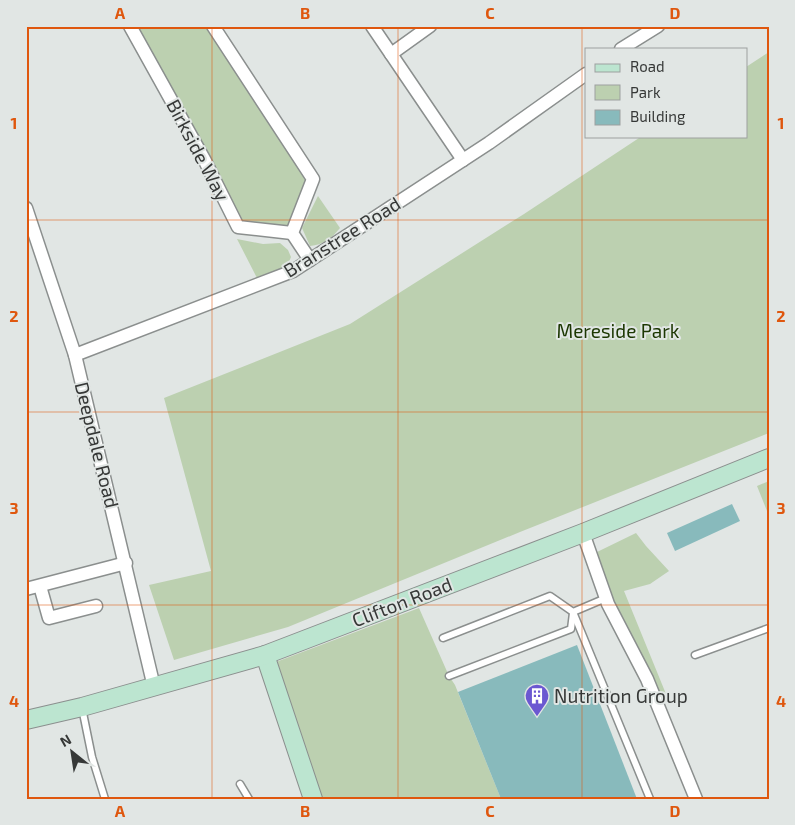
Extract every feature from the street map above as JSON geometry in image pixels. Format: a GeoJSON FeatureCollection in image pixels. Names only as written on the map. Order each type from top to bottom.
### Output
{"type":"FeatureCollection","features":[{"type":"Feature","properties":{"kind":"street","name":"Birkside Way"},"geometry":{"type":"LineString","coordinates":[[130,26],[205,161],[238,227],[292,233]]}},
{"type":"Feature","properties":{"kind":"street"},"geometry":{"type":"LineString","coordinates":[[213,26],[313,180],[292,233],[310,260]]}},
{"type":"Feature","properties":{"kind":"street"},"geometry":{"type":"LineString","coordinates":[[372,26],[463,160]]}},
{"type":"Feature","properties":{"kind":"street"},"geometry":{"type":"LineString","coordinates":[[391,54],[430,26]]}},
{"type":"Feature","properties":{"kind":"street"},"geometry":{"type":"LineString","coordinates":[[623,48],[658,26]]}},
{"type":"Feature","properties":{"kind":"street","name":"Branstree Road"},"geometry":{"type":"LineString","coordinates":[[75,355],[293,271],[463,160],[585,75]]}},
{"type":"Feature","properties":{"kind":"street","name":"Deepdale Road"},"geometry":{"type":"LineString","coordinates":[[26,208],[75,355],[154,687]]}},
{"type":"Feature","properties":{"kind":"street","name":"Clifton Road"},"geometry":{"type":"LineString","coordinates":[[26,720],[82,707],[265,655],[583,533],[769,458]]}},
{"type":"Feature","properties":{"kind":"street"},"geometry":{"type":"LineString","coordinates":[[583,533],[606,598],[647,679],[696,799]]}},
{"type":"Feature","properties":{"kind":"street"},"geometry":{"type":"LineString","coordinates":[[26,589],[126,563]]}},
{"type":"Feature","properties":{"kind":"street"},"geometry":{"type":"LineString","coordinates":[[40,586],[49,618],[96,606]]}},
{"type":"Feature","properties":{"kind":"street"},"geometry":{"type":"LineString","coordinates":[[265,655],[313,799]]}},
{"type":"Feature","properties":{"kind":"lane"},"geometry":{"type":"LineString","coordinates":[[443,638],[550,596],[573,612],[650,799]]}},
{"type":"Feature","properties":{"kind":"lane"},"geometry":{"type":"LineString","coordinates":[[573,612],[606,598]]}},
{"type":"Feature","properties":{"kind":"lane"},"geometry":{"type":"LineString","coordinates":[[449,676],[572,629],[573,612]]}},
{"type":"Feature","properties":{"kind":"lane"},"geometry":{"type":"LineString","coordinates":[[695,654],[769,628]]}},
{"type":"Feature","properties":{"kind":"lane"},"geometry":{"type":"LineString","coordinates":[[82,707],[92,758],[104,799]]}},
{"type":"Feature","properties":{"kind":"lane"},"geometry":{"type":"LineString","coordinates":[[240,784],[249,799]]}},
{"type":"Feature","properties":{"kind":"green space"},"geometry":{"type":"Polygon","coordinates":[[[130,26],[213,26],[313,179],[292,233],[238,227],[130,26]]]}},
{"type":"Feature","properties":{"kind":"green space","name":"Mereside Park"},"geometry":{"type":"Polygon","coordinates":[[[769,52],[769,433],[288,627],[174,660],[149,585],[211,571],[164,398],[350,324],[524,214],[639,138],[748,138],[748,66],[769,52]]]}},
{"type":"Feature","properties":{"kind":"green space"},"geometry":{"type":"Polygon","coordinates":[[[318,196],[340,228],[327,240],[310,246],[302,228],[318,196]]]}},
{"type":"Feature","properties":{"kind":"green space"},"geometry":{"type":"Polygon","coordinates":[[[237,239],[263,244],[280,243],[288,250],[291,257],[286,265],[272,273],[257,278],[237,239]]]}},
{"type":"Feature","properties":{"kind":"green space"},"geometry":{"type":"Polygon","coordinates":[[[769,481],[769,516],[757,486],[769,481]]]}},
{"type":"Feature","properties":{"kind":"green space"},"geometry":{"type":"Polygon","coordinates":[[[636,533],[669,571],[650,584],[624,591],[666,694],[660,698],[602,576],[597,552],[636,533]]]}},
{"type":"Feature","properties":{"kind":"green space"},"geometry":{"type":"Polygon","coordinates":[[[419,608],[449,676],[455,685],[501,799],[313,799],[268,665],[419,608]]]}},
{"type":"Feature","properties":{"kind":"building"},"geometry":{"type":"Polygon","coordinates":[[[732,504],[740,521],[675,551],[667,533],[732,504]]]}},
{"type":"Feature","properties":{"kind":"building","name":"Nutrition Group"},"geometry":{"type":"Polygon","coordinates":[[[577,645],[637,799],[501,799],[458,692],[577,645]]]}},
{"type":"Feature","properties":{"kind":"place","name":"Nutrition Group"},"geometry":{"type":"Point","coordinates":[537,717]}}]}
